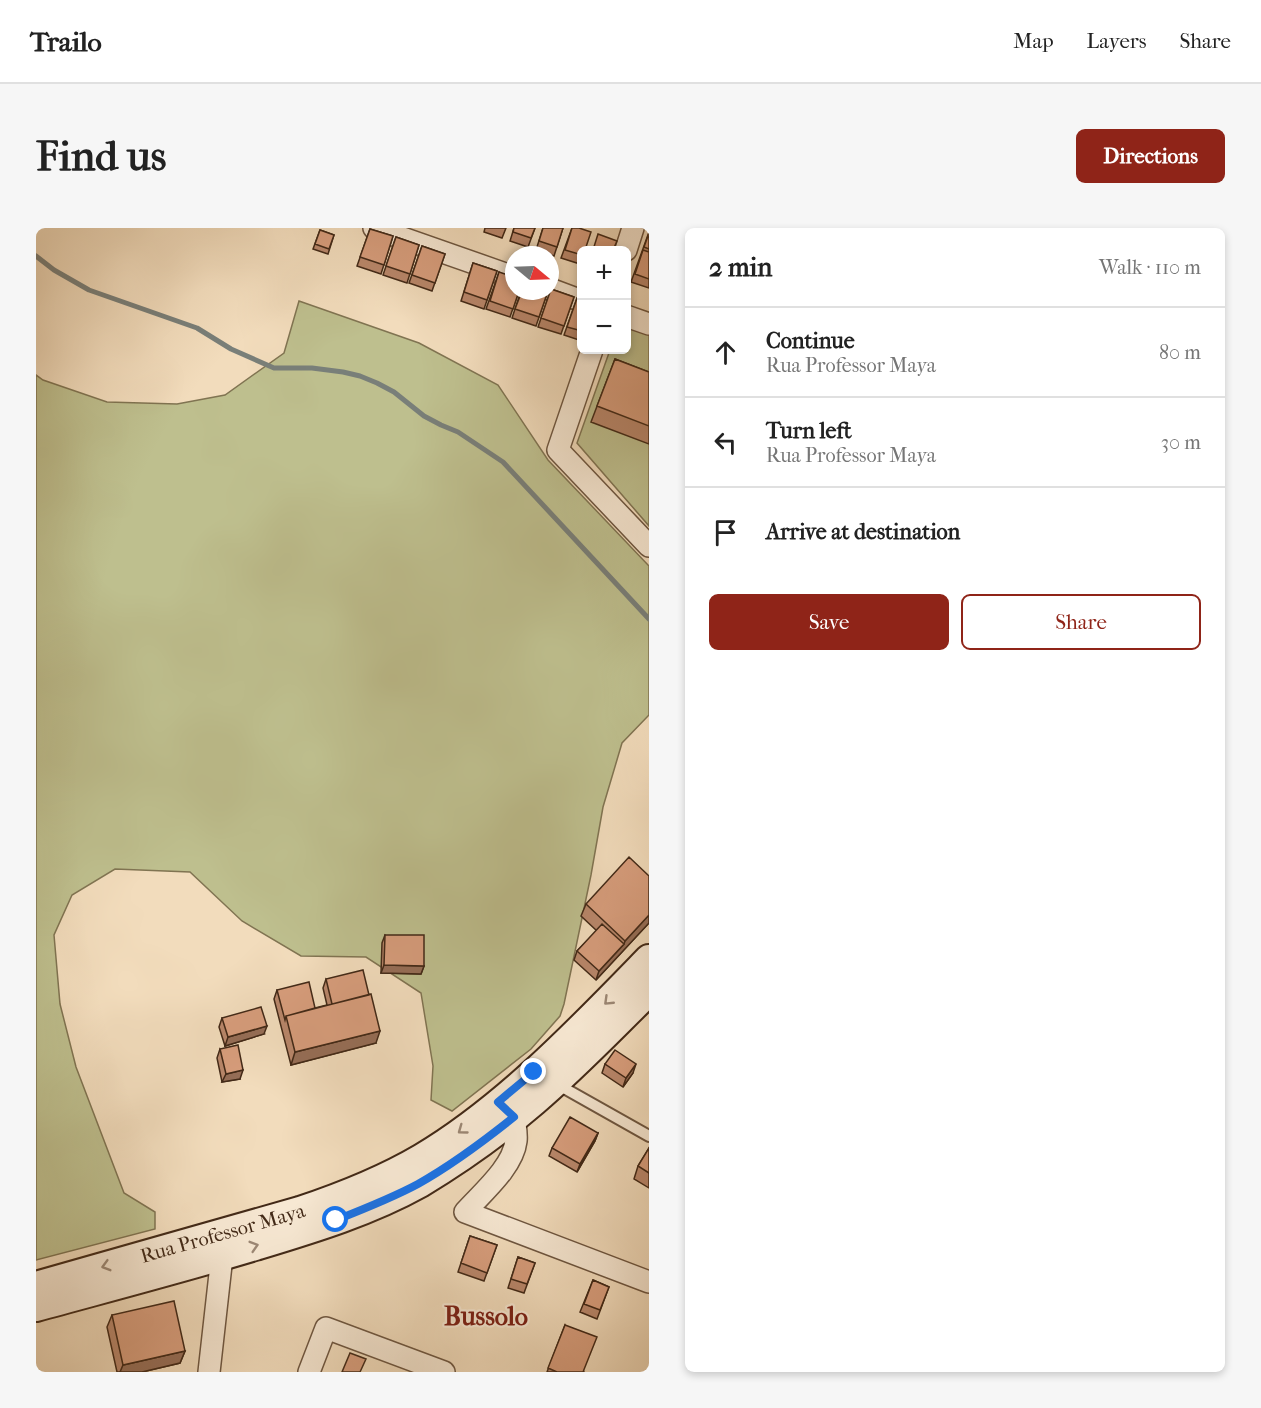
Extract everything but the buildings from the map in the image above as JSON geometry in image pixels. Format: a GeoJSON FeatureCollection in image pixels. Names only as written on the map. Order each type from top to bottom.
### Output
{"type":"FeatureCollection","features":[{"type":"Feature","properties":{"kind":"main road","name":"Rua Professor Maya"},"geometry":{"type":"LineString","coordinates":[[544,1078],[649,959]]}},
{"type":"Feature","properties":{"kind":"main road","name":"Rua Professor Maya"},"geometry":{"type":"LineString","coordinates":[[36,1286],[219,1245],[299,1233],[376,1204],[418,1184],[452,1163],[506,1110],[649,991]]}},
{"type":"Feature","properties":{"kind":"main road","name":"Rua Professor Maya"},"geometry":{"type":"LineString","coordinates":[[36,1307],[219,1245]]}},
{"type":"Feature","properties":{"kind":"street"},"geometry":{"type":"LineString","coordinates":[[374,228],[505,274]]}},
{"type":"Feature","properties":{"kind":"street"},"geometry":{"type":"LineString","coordinates":[[627,246],[633,228]]}},
{"type":"Feature","properties":{"kind":"street"},"geometry":{"type":"LineString","coordinates":[[559,293],[577,298]]}},
{"type":"Feature","properties":{"kind":"street"},"geometry":{"type":"LineString","coordinates":[[631,317],[649,324]]}},
{"type":"Feature","properties":{"kind":"street"},"geometry":{"type":"LineString","coordinates":[[591,354],[558,450],[649,546]]}},
{"type":"Feature","properties":{"kind":"street"},"geometry":{"type":"LineString","coordinates":[[506,1110],[516,1141],[511,1157],[503,1170],[465,1212],[649,1282]]}},
{"type":"Feature","properties":{"kind":"street"},"geometry":{"type":"LineString","coordinates":[[209,1372],[219,1245]]}},
{"type":"Feature","properties":{"kind":"street"},"geometry":{"type":"LineString","coordinates":[[309,1372],[326,1328],[444,1372]]}},
{"type":"Feature","properties":{"kind":"lane"},"geometry":{"type":"LineString","coordinates":[[544,1078],[649,1136]]}},
{"type":"Feature","properties":{"kind":"green space"},"geometry":{"type":"Polygon","coordinates":[[[299,301],[419,343],[498,385],[548,460],[649,566],[649,715],[622,743],[603,807],[591,875],[560,1016],[531,1049],[452,1111],[431,1100],[433,1066],[421,993],[366,957],[301,956],[242,921],[190,872],[115,869],[72,895],[54,935],[60,1004],[76,1067],[124,1193],[155,1212],[155,1229],[36,1260],[36,375],[43,380],[107,402],[177,404],[225,395],[284,353],[299,301]]]}},
{"type":"Feature","properties":{"kind":"green space"},"geometry":{"type":"Polygon","coordinates":[[[631,327],[649,334],[649,526],[577,443],[609,354],[631,354],[631,327]]]}},
{"type":"Feature","properties":{"kind":"waterway"},"geometry":{"type":"LineString","coordinates":[[36,256],[54,270],[89,290],[197,328],[231,349],[274,368],[312,368],[343,372],[360,376],[394,392],[424,416],[458,432],[503,462],[649,619]]}},
{"type":"Feature","properties":{"kind":"district","name":"Bussolo"},"geometry":{"type":"Point","coordinates":[486,1316]}},
{"type":"Feature","properties":{"kind":"route"},"geometry":{"type":"LineString","coordinates":[[336,1220],[418,1184],[486,1140],[514,1117],[498,1102],[534,1072]]}}]}
